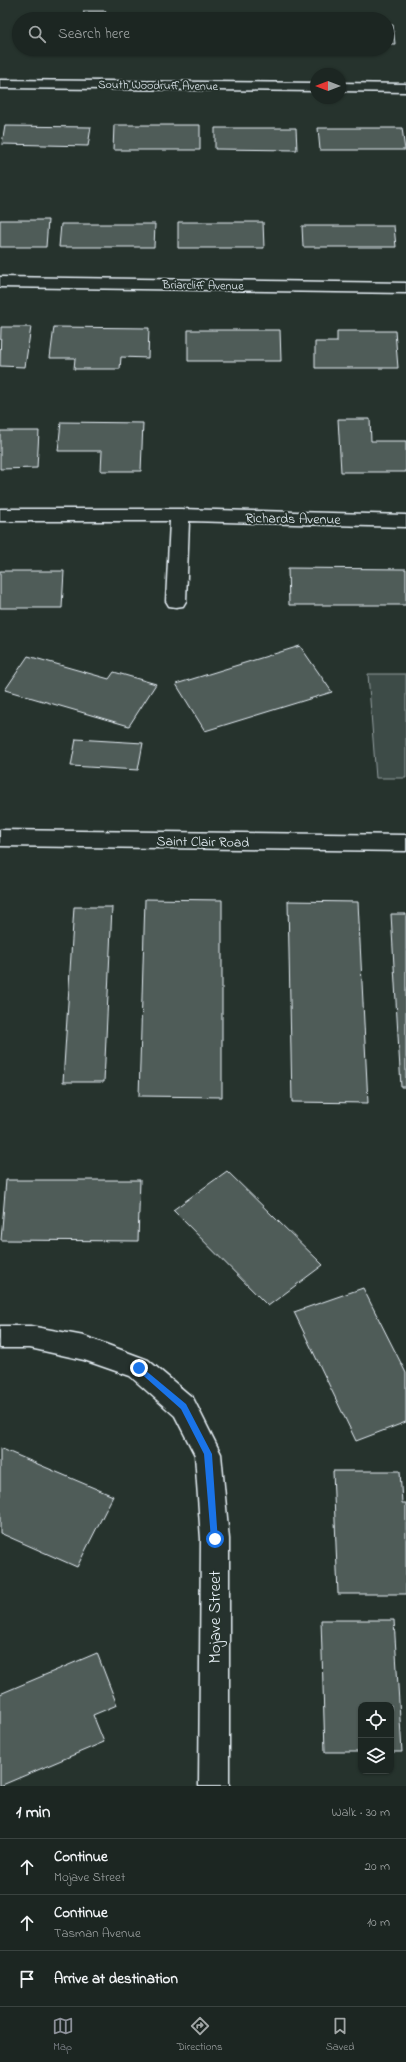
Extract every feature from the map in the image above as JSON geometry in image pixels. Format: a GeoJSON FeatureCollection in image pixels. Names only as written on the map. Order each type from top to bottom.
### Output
{"type":"FeatureCollection","features":[{"type":"Feature","properties":{"kind":"street","name":"South Woodruff Avenue"},"geometry":{"type":"LineString","coordinates":[[0,84],[310,87]]}},
{"type":"Feature","properties":{"kind":"street"},"geometry":{"type":"LineString","coordinates":[[346,87],[406,88]]}},
{"type":"Feature","properties":{"kind":"street","name":"Briarcliff Avenue"},"geometry":{"type":"LineString","coordinates":[[0,282],[406,288]]}},
{"type":"Feature","properties":{"kind":"street","name":"Richards Avenue"},"geometry":{"type":"LineString","coordinates":[[0,515],[180,515],[406,521]]}},
{"type":"Feature","properties":{"kind":"street"},"geometry":{"type":"LineString","coordinates":[[176,601],[180,515]]}},
{"type":"Feature","properties":{"kind":"street","name":"Saint Clair Road"},"geometry":{"type":"LineString","coordinates":[[0,838],[406,843]]}},
{"type":"Feature","properties":{"kind":"street","name":"Mojave Street"},"geometry":{"type":"LineString","coordinates":[[0,1337],[30,1337],[84,1348],[139,1368],[184,1407],[208,1454],[215,1539],[214,1786]]}},
{"type":"Feature","properties":{"kind":"shaded area"},"geometry":{"type":"Polygon","coordinates":[[[368,674],[406,674],[406,778],[376,778],[368,674]]]}},
{"type":"Feature","properties":{"kind":"building"},"geometry":{"type":"Polygon","coordinates":[[[84,11],[106,11],[106,12],[84,11]]]}},
{"type":"Feature","properties":{"kind":"building"},"geometry":{"type":"Polygon","coordinates":[[[114,125],[200,125],[200,150],[113,150],[114,125]]]}},
{"type":"Feature","properties":{"kind":"building"},"geometry":{"type":"Polygon","coordinates":[[[5,126],[91,127],[88,146],[2,144],[5,126]]]}},
{"type":"Feature","properties":{"kind":"building"},"geometry":{"type":"Polygon","coordinates":[[[215,128],[296,128],[297,150],[215,149],[215,128]]]}},
{"type":"Feature","properties":{"kind":"building"},"geometry":{"type":"Polygon","coordinates":[[[318,128],[402,128],[405,150],[320,150],[318,128]]]}},
{"type":"Feature","properties":{"kind":"building"},"geometry":{"type":"Polygon","coordinates":[[[0,220],[48,220],[46,247],[0,247],[0,220]]]}},
{"type":"Feature","properties":{"kind":"building"},"geometry":{"type":"Polygon","coordinates":[[[178,222],[263,222],[264,248],[178,248],[178,222]]]}},
{"type":"Feature","properties":{"kind":"building"},"geometry":{"type":"Polygon","coordinates":[[[61,224],[155,224],[154,247],[59,247],[61,224]]]}},
{"type":"Feature","properties":{"kind":"building"},"geometry":{"type":"Polygon","coordinates":[[[302,226],[394,226],[396,247],[303,247],[302,226]]]}},
{"type":"Feature","properties":{"kind":"building"},"geometry":{"type":"Polygon","coordinates":[[[1,327],[31,327],[25,367],[0,366],[1,327]]]}},
{"type":"Feature","properties":{"kind":"building"},"geometry":{"type":"Polygon","coordinates":[[[54,327],[149,328],[148,358],[121,357],[120,369],[74,369],[75,358],[50,358],[54,327]]]}},
{"type":"Feature","properties":{"kind":"building"},"geometry":{"type":"Polygon","coordinates":[[[188,330],[280,330],[281,361],[188,361],[188,330]]]}},
{"type":"Feature","properties":{"kind":"building"},"geometry":{"type":"Polygon","coordinates":[[[337,331],[395,331],[398,368],[315,368],[315,342],[337,342],[337,331]]]}},
{"type":"Feature","properties":{"kind":"building"},"geometry":{"type":"Polygon","coordinates":[[[338,419],[370,419],[371,441],[406,441],[406,472],[341,472],[338,419]]]}},
{"type":"Feature","properties":{"kind":"building"},"geometry":{"type":"Polygon","coordinates":[[[61,422],[143,423],[141,471],[101,471],[102,451],[58,451],[61,422]]]}},
{"type":"Feature","properties":{"kind":"building"},"geometry":{"type":"Polygon","coordinates":[[[0,431],[39,431],[37,468],[0,469],[0,431]]]}},
{"type":"Feature","properties":{"kind":"building"},"geometry":{"type":"Polygon","coordinates":[[[288,568],[406,569],[406,605],[289,605],[288,568]]]}},
{"type":"Feature","properties":{"kind":"building"},"geometry":{"type":"Polygon","coordinates":[[[0,571],[64,571],[62,608],[0,608],[0,571]]]}},
{"type":"Feature","properties":{"kind":"building"},"geometry":{"type":"Polygon","coordinates":[[[300,646],[332,692],[205,731],[176,684],[300,646]]]}},
{"type":"Feature","properties":{"kind":"building"},"geometry":{"type":"Polygon","coordinates":[[[28,656],[109,679],[114,672],[156,684],[129,726],[5,690],[28,656]]]}},
{"type":"Feature","properties":{"kind":"building"},"geometry":{"type":"Polygon","coordinates":[[[76,739],[143,743],[138,770],[71,766],[76,739]]]}},
{"type":"Feature","properties":{"kind":"building"},"geometry":{"type":"Polygon","coordinates":[[[145,899],[222,900],[222,1097],[139,1096],[145,899]]]}},
{"type":"Feature","properties":{"kind":"building"},"geometry":{"type":"Polygon","coordinates":[[[288,901],[358,902],[368,1103],[292,1102],[288,901]]]}},
{"type":"Feature","properties":{"kind":"building"},"geometry":{"type":"Polygon","coordinates":[[[74,907],[112,907],[104,1082],[63,1082],[74,907]]]}},
{"type":"Feature","properties":{"kind":"building"},"geometry":{"type":"Polygon","coordinates":[[[391,914],[406,914],[406,1087],[401,1087],[391,914]]]}},
{"type":"Feature","properties":{"kind":"building"},"geometry":{"type":"Polygon","coordinates":[[[227,1171],[323,1265],[268,1306],[173,1210],[227,1171]]]}},
{"type":"Feature","properties":{"kind":"building"},"geometry":{"type":"Polygon","coordinates":[[[6,1180],[140,1180],[138,1241],[1,1240],[6,1180]]]}},
{"type":"Feature","properties":{"kind":"building"},"geometry":{"type":"Polygon","coordinates":[[[363,1288],[406,1373],[406,1422],[356,1441],[294,1312],[363,1288]]]}},
{"type":"Feature","properties":{"kind":"building"},"geometry":{"type":"Polygon","coordinates":[[[0,1448],[113,1496],[77,1567],[0,1533],[0,1448]]]}},
{"type":"Feature","properties":{"kind":"building"},"geometry":{"type":"Polygon","coordinates":[[[333,1471],[400,1471],[402,1503],[406,1503],[406,1594],[338,1594],[333,1471]]]}},
{"type":"Feature","properties":{"kind":"building"},"geometry":{"type":"Polygon","coordinates":[[[321,1620],[394,1620],[402,1752],[394,1752],[394,1702],[358,1702],[358,1752],[325,1752],[321,1620]]]}},
{"type":"Feature","properties":{"kind":"building"},"geometry":{"type":"Polygon","coordinates":[[[97,1653],[117,1705],[93,1715],[104,1742],[0,1786],[0,1694],[97,1653]]]}},
{"type":"Feature","properties":{"kind":"route"},"geometry":{"type":"LineString","coordinates":[[139,1368],[184,1407],[208,1454],[215,1539]]}}]}
